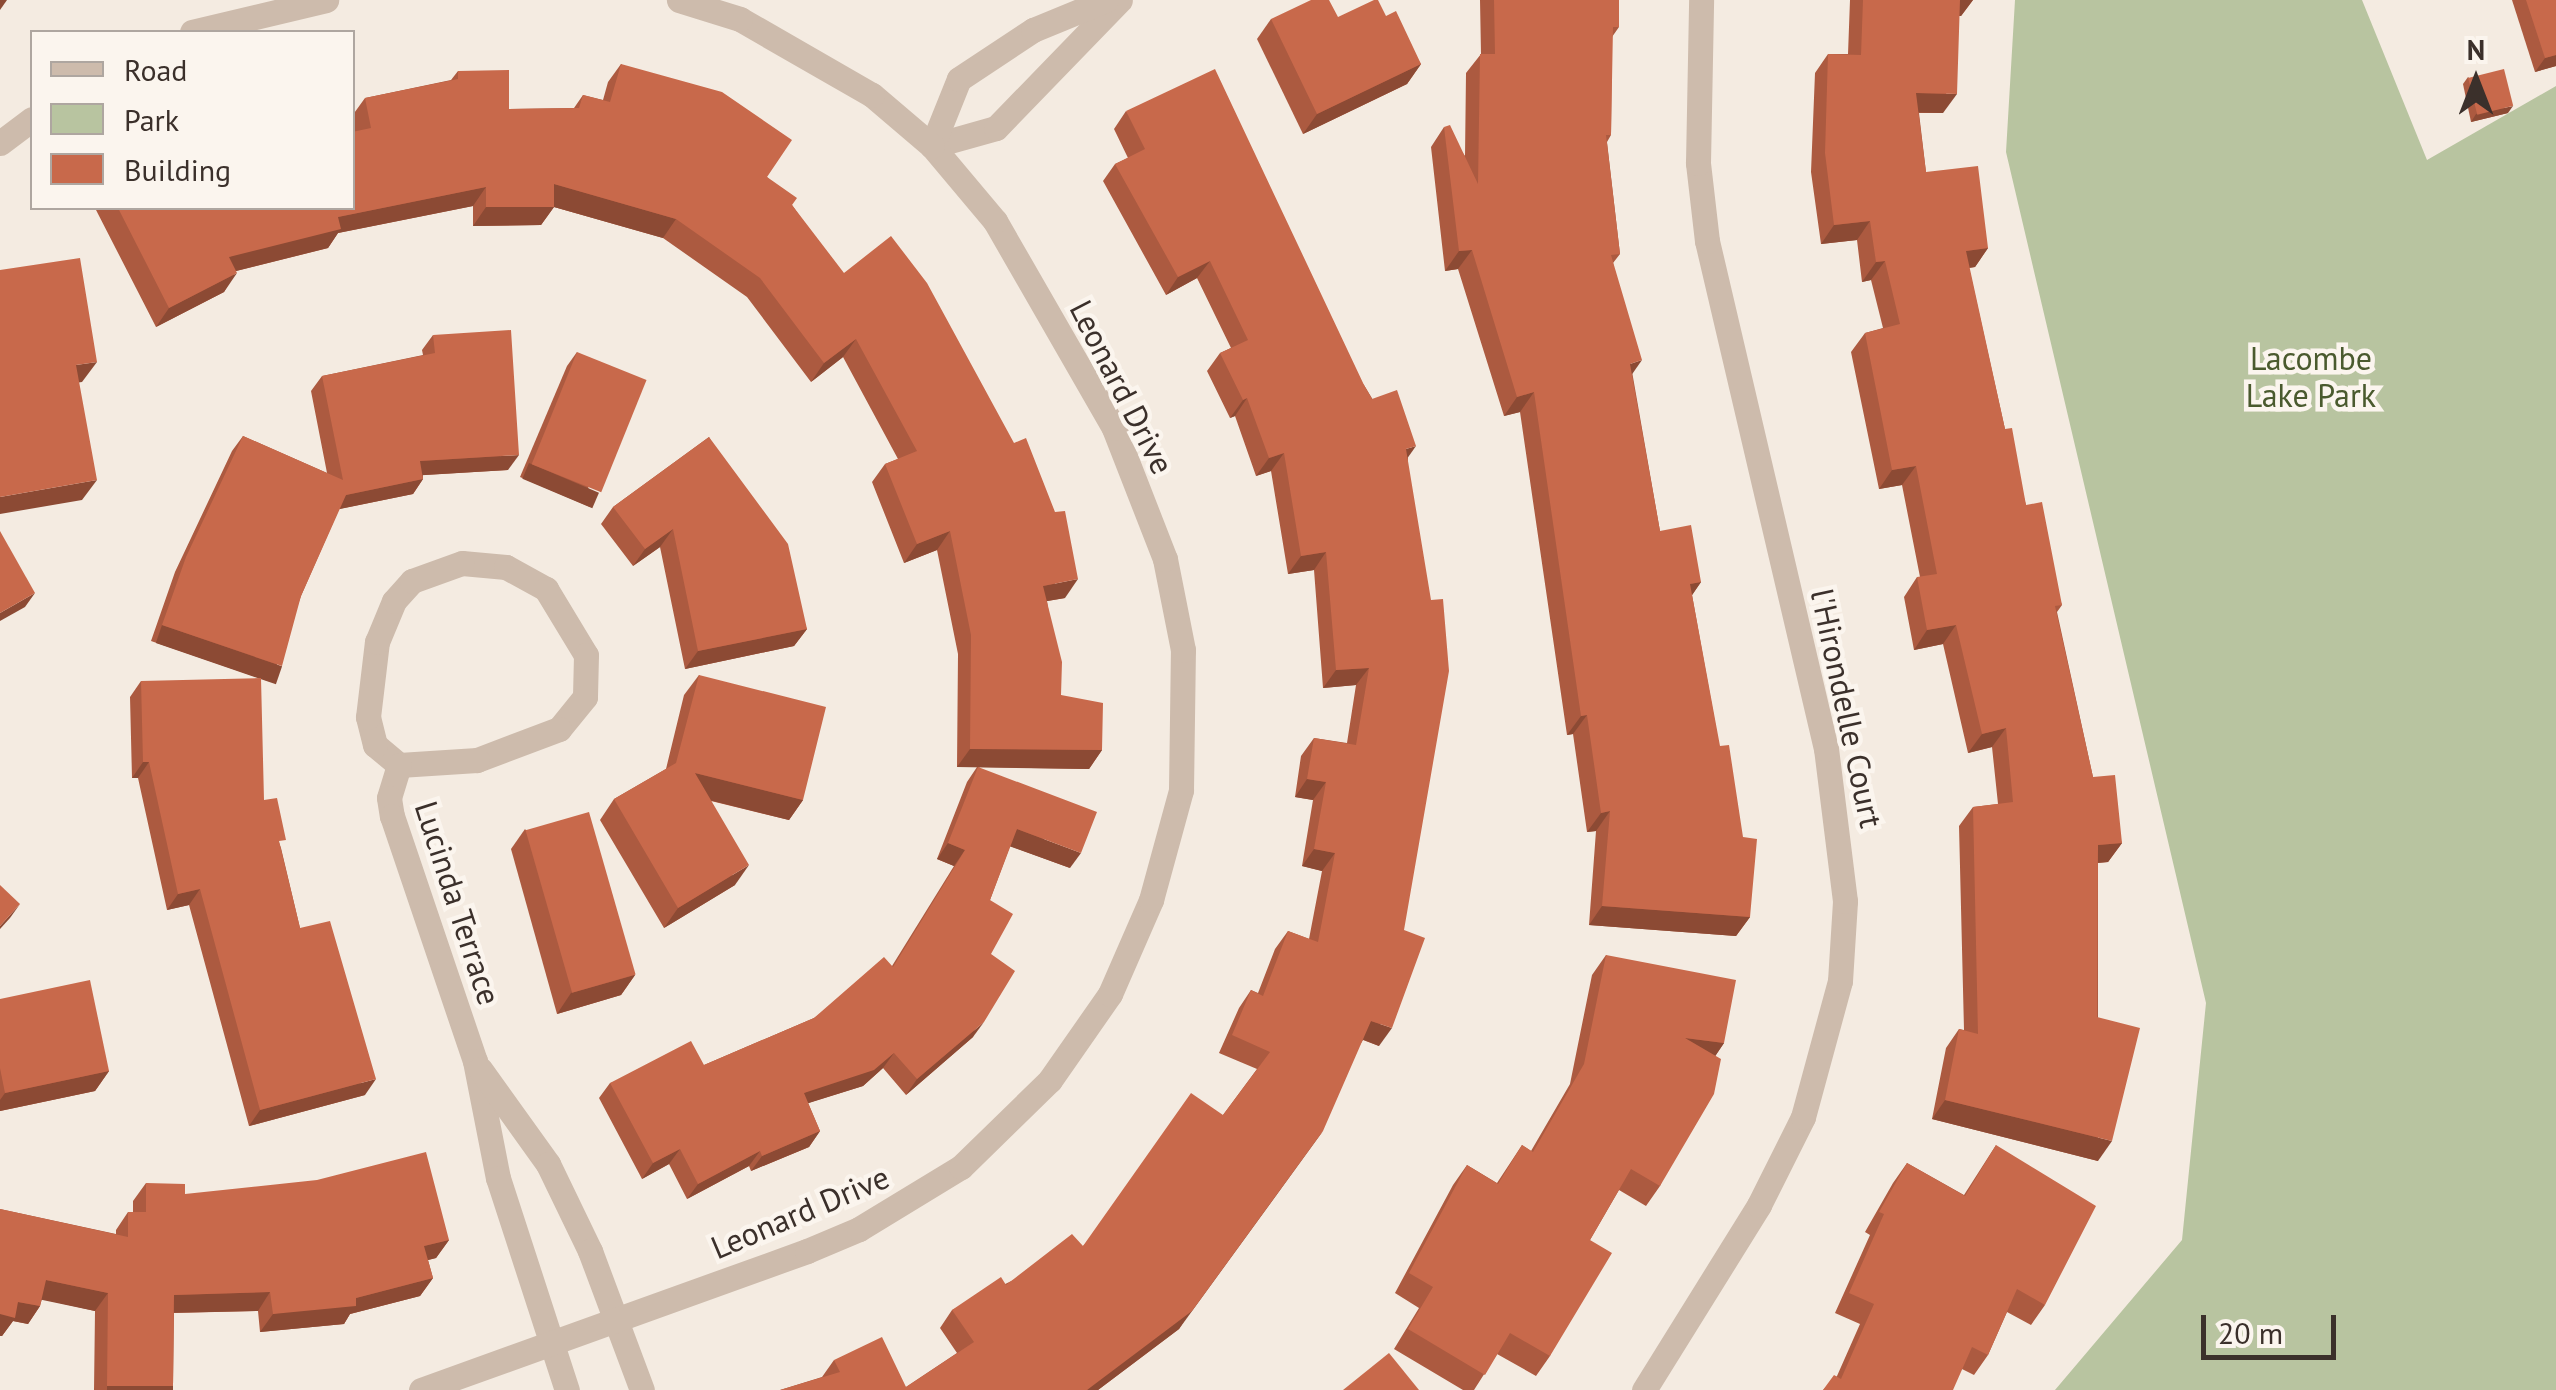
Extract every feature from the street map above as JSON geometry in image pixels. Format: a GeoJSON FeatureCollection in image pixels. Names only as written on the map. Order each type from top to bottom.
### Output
{"type":"FeatureCollection","features":[{"type":"Feature","properties":{"kind":"street"},"geometry":{"type":"LineString","coordinates":[[200,30],[326,0]]}},
{"type":"Feature","properties":{"kind":"street","name":"Leonard Drive"},"geometry":{"type":"LineString","coordinates":[[421,1390],[859,1229],[962,1166],[1024,1108],[1082,1038],[1134,944],[1168,851],[1181,790],[1186,705],[1184,650],[1165,559],[1129,462],[995,221],[932,146],[832,69],[740,18],[678,0]]}},
{"type":"Feature","properties":{"kind":"street"},"geometry":{"type":"LineString","coordinates":[[932,146],[959,79],[1032,30],[1106,0]]}},
{"type":"Feature","properties":{"kind":"street"},"geometry":{"type":"LineString","coordinates":[[932,146],[996,128],[1120,0]]}},
{"type":"Feature","properties":{"kind":"street","name":"l'Hirondelle Court"},"geometry":{"type":"LineString","coordinates":[[1644,1390],[1759,1205],[1804,1116],[1834,1009],[1845,916],[1834,788],[1706,241],[1698,162],[1701,0]]}},
{"type":"Feature","properties":{"kind":"street"},"geometry":{"type":"LineString","coordinates":[[0,144],[30,121]]}},
{"type":"Feature","properties":{"kind":"street","name":"Lucinda Terrace"},"geometry":{"type":"LineString","coordinates":[[462,564],[506,567],[546,589],[588,666],[588,687],[575,715],[550,734],[478,760],[400,765],[375,745],[367,703],[376,642],[402,591],[423,573],[462,564]]}},
{"type":"Feature","properties":{"kind":"street","name":"Lucinda Terrace"},"geometry":{"type":"LineString","coordinates":[[400,765],[389,798],[392,816],[475,1061],[498,1178],[550,1343]]}},
{"type":"Feature","properties":{"kind":"street","name":"Lucinda Terrace"},"geometry":{"type":"LineString","coordinates":[[475,1061],[548,1164],[616,1320]]}},
{"type":"Feature","properties":{"kind":"street"},"geometry":{"type":"LineString","coordinates":[[616,1320],[642,1390]]}},
{"type":"Feature","properties":{"kind":"street"},"geometry":{"type":"LineString","coordinates":[[550,1343],[567,1390]]}},
{"type":"Feature","properties":{"kind":"green space","name":"Lacombe Lake Park"},"geometry":{"type":"Polygon","coordinates":[[[2015,0],[2362,0],[2427,160],[2556,86],[2556,1390],[2055,1390],[2182,1240],[2206,1003],[2006,152],[2015,0]]]}},
{"type":"Feature","properties":{"kind":"building"},"geometry":{"type":"Polygon","coordinates":[[[1311,0],[1329,0],[1338,17],[1378,0],[1386,16],[1396,11],[1421,64],[1317,114],[1271,19],[1311,0]]]}},
{"type":"Feature","properties":{"kind":"building"},"geometry":{"type":"Polygon","coordinates":[[[1494,0],[1619,0],[1619,27],[1613,27],[1611,135],[1606,135],[1620,254],[1611,255],[1642,360],[1630,364],[1660,531],[1691,525],[1701,582],[1690,584],[1720,746],[1729,745],[1743,837],[1757,839],[1750,917],[1602,906],[1610,811],[1601,813],[1587,715],[1581,716],[1534,392],[1517,397],[1472,250],[1459,251],[1444,127],[1450,125],[1478,184],[1480,54],[1495,54],[1494,0]]]}},
{"type":"Feature","properties":{"kind":"building"},"geometry":{"type":"Polygon","coordinates":[[[1863,0],[1960,0],[1957,94],[1916,93],[1926,172],[1978,166],[1988,248],[1966,251],[2005,429],[2012,428],[2026,505],[2042,502],[2062,605],[2055,606],[2093,777],[2115,775],[2122,843],[2098,845],[2097,1017],[2140,1028],[2112,1141],[1945,1100],[1959,1029],[1978,1034],[1973,807],[2013,802],[2006,728],[1982,734],[1956,625],[1927,630],[1917,577],[1937,574],[1916,466],[1892,470],[1865,333],[1900,324],[1885,261],[1876,262],[1870,221],[1834,225],[1825,153],[1828,54],[1861,55],[1863,0]]]}},
{"type":"Feature","properties":{"kind":"building"},"geometry":{"type":"Polygon","coordinates":[[[2526,0],[2556,0],[2556,55],[2545,58],[2526,0]]]}},
{"type":"Feature","properties":{"kind":"building"},"geometry":{"type":"Polygon","coordinates":[[[621,64],[722,92],[792,140],[767,177],[797,198],[792,205],[844,273],[891,236],[927,283],[1014,443],[1026,438],[1055,512],[1065,511],[1078,579],[1043,586],[1062,662],[1061,695],[1103,703],[1102,750],[970,749],[971,635],[950,531],[917,544],[885,464],[917,451],[856,339],[824,363],[760,278],[676,219],[554,184],[554,207],[486,207],[486,187],[338,217],[341,229],[229,257],[237,273],[169,308],[119,210],[355,210],[355,131],[371,128],[365,98],[458,79],[458,71],[509,70],[509,109],[579,108],[583,95],[610,102],[621,64]]]}},
{"type":"Feature","properties":{"kind":"building"},"geometry":{"type":"Polygon","coordinates":[[[1215,69],[1364,385],[1372,399],[1397,390],[1416,446],[1406,449],[1431,600],[1443,599],[1449,671],[1404,930],[1425,938],[1392,1028],[1371,1021],[1323,1131],[1192,1311],[1087,1390],[780,1390],[840,1372],[834,1360],[882,1337],[906,1387],[974,1342],[952,1310],[1001,1277],[1006,1285],[1072,1234],[1083,1246],[1191,1093],[1223,1115],[1270,1052],[1232,1035],[1251,990],[1263,996],[1288,931],[1318,942],[1335,853],[1314,849],[1326,782],[1307,779],[1314,738],[1356,745],[1369,668],[1336,670],[1326,552],[1301,556],[1284,453],[1269,458],[1247,398],[1243,400],[1220,353],[1248,340],[1210,261],[1178,277],[1115,164],[1145,149],[1126,111],[1215,69]]]}},
{"type":"Feature","properties":{"kind":"building"},"geometry":{"type":"Polygon","coordinates":[[[2504,69],[2513,106],[2477,115],[2468,78],[2504,69]]]}},
{"type":"Feature","properties":{"kind":"building"},"geometry":{"type":"Polygon","coordinates":[[[80,258],[97,362],[76,365],[97,480],[0,497],[0,270],[80,258]]]}},
{"type":"Feature","properties":{"kind":"building"},"geometry":{"type":"Polygon","coordinates":[[[511,330],[519,455],[420,461],[423,479],[346,495],[301,596],[282,666],[162,625],[186,557],[243,436],[343,480],[322,376],[435,353],[433,335],[511,330]]]}},
{"type":"Feature","properties":{"kind":"building"},"geometry":{"type":"Polygon","coordinates":[[[577,352],[647,380],[601,492],[532,464],[577,352]]]}},
{"type":"Feature","properties":{"kind":"building"},"geometry":{"type":"Polygon","coordinates":[[[709,437],[788,544],[807,629],[698,651],[673,529],[645,549],[613,507],[709,437]]]}},
{"type":"Feature","properties":{"kind":"building"},"geometry":{"type":"Polygon","coordinates":[[[0,531],[35,593],[0,613],[0,531]]]}},
{"type":"Feature","properties":{"kind":"building"},"geometry":{"type":"Polygon","coordinates":[[[699,675],[826,707],[803,800],[695,773],[749,865],[678,908],[614,799],[676,763],[699,675]]]}},
{"type":"Feature","properties":{"kind":"building"},"geometry":{"type":"Polygon","coordinates":[[[261,678],[264,800],[277,798],[286,840],[279,841],[300,928],[330,921],[376,1079],[260,1110],[200,889],[178,894],[149,762],[143,762],[141,681],[261,678]]]}},
{"type":"Feature","properties":{"kind":"building"},"geometry":{"type":"Polygon","coordinates":[[[978,767],[1097,812],[1081,853],[1017,829],[990,900],[1013,914],[991,954],[1015,971],[984,1022],[917,1079],[894,1053],[874,1070],[804,1093],[820,1131],[762,1156],[760,1151],[698,1184],[680,1149],[653,1163],[610,1083],[691,1041],[704,1065],[814,1018],[884,957],[893,967],[965,850],[948,843],[978,767]]]}},
{"type":"Feature","properties":{"kind":"building"},"geometry":{"type":"Polygon","coordinates":[[[589,812],[636,974],[572,993],[526,830],[589,812]]]}},
{"type":"Feature","properties":{"kind":"building"},"geometry":{"type":"Polygon","coordinates":[[[0,885],[20,904],[0,926],[0,885]]]}},
{"type":"Feature","properties":{"kind":"building"},"geometry":{"type":"Polygon","coordinates":[[[1606,955],[1736,980],[1724,1043],[1685,1038],[1721,1059],[1714,1094],[1660,1186],[1631,1169],[1590,1240],[1612,1253],[1550,1356],[1510,1333],[1485,1375],[1408,1329],[1433,1287],[1409,1273],[1467,1165],[1498,1184],[1522,1145],[1533,1152],[1584,1064],[1606,955]]]}},
{"type":"Feature","properties":{"kind":"building"},"geometry":{"type":"Polygon","coordinates":[[[90,980],[109,1071],[5,1093],[0,1068],[0,999],[90,980]]]}},
{"type":"Feature","properties":{"kind":"building"},"geometry":{"type":"Polygon","coordinates":[[[1996,1145],[2096,1206],[2045,1305],[2017,1289],[1988,1355],[1972,1347],[1953,1390],[1823,1390],[1834,1375],[1841,1379],[1874,1304],[1849,1293],[1884,1214],[1879,1212],[1907,1163],[1965,1196],[1996,1145]]]}},
{"type":"Feature","properties":{"kind":"building"},"geometry":{"type":"Polygon","coordinates":[[[426,1152],[449,1240],[424,1246],[433,1278],[356,1298],[356,1306],[273,1314],[270,1292],[174,1295],[173,1386],[107,1386],[108,1293],[46,1280],[40,1306],[18,1302],[15,1318],[0,1314],[0,1209],[128,1237],[128,1212],[146,1212],[146,1183],[185,1184],[185,1194],[317,1180],[426,1152]]]}},
{"type":"Feature","properties":{"kind":"building"},"geometry":{"type":"Polygon","coordinates":[[[1389,1353],[1419,1390],[1343,1390],[1389,1353]]]}}]}
